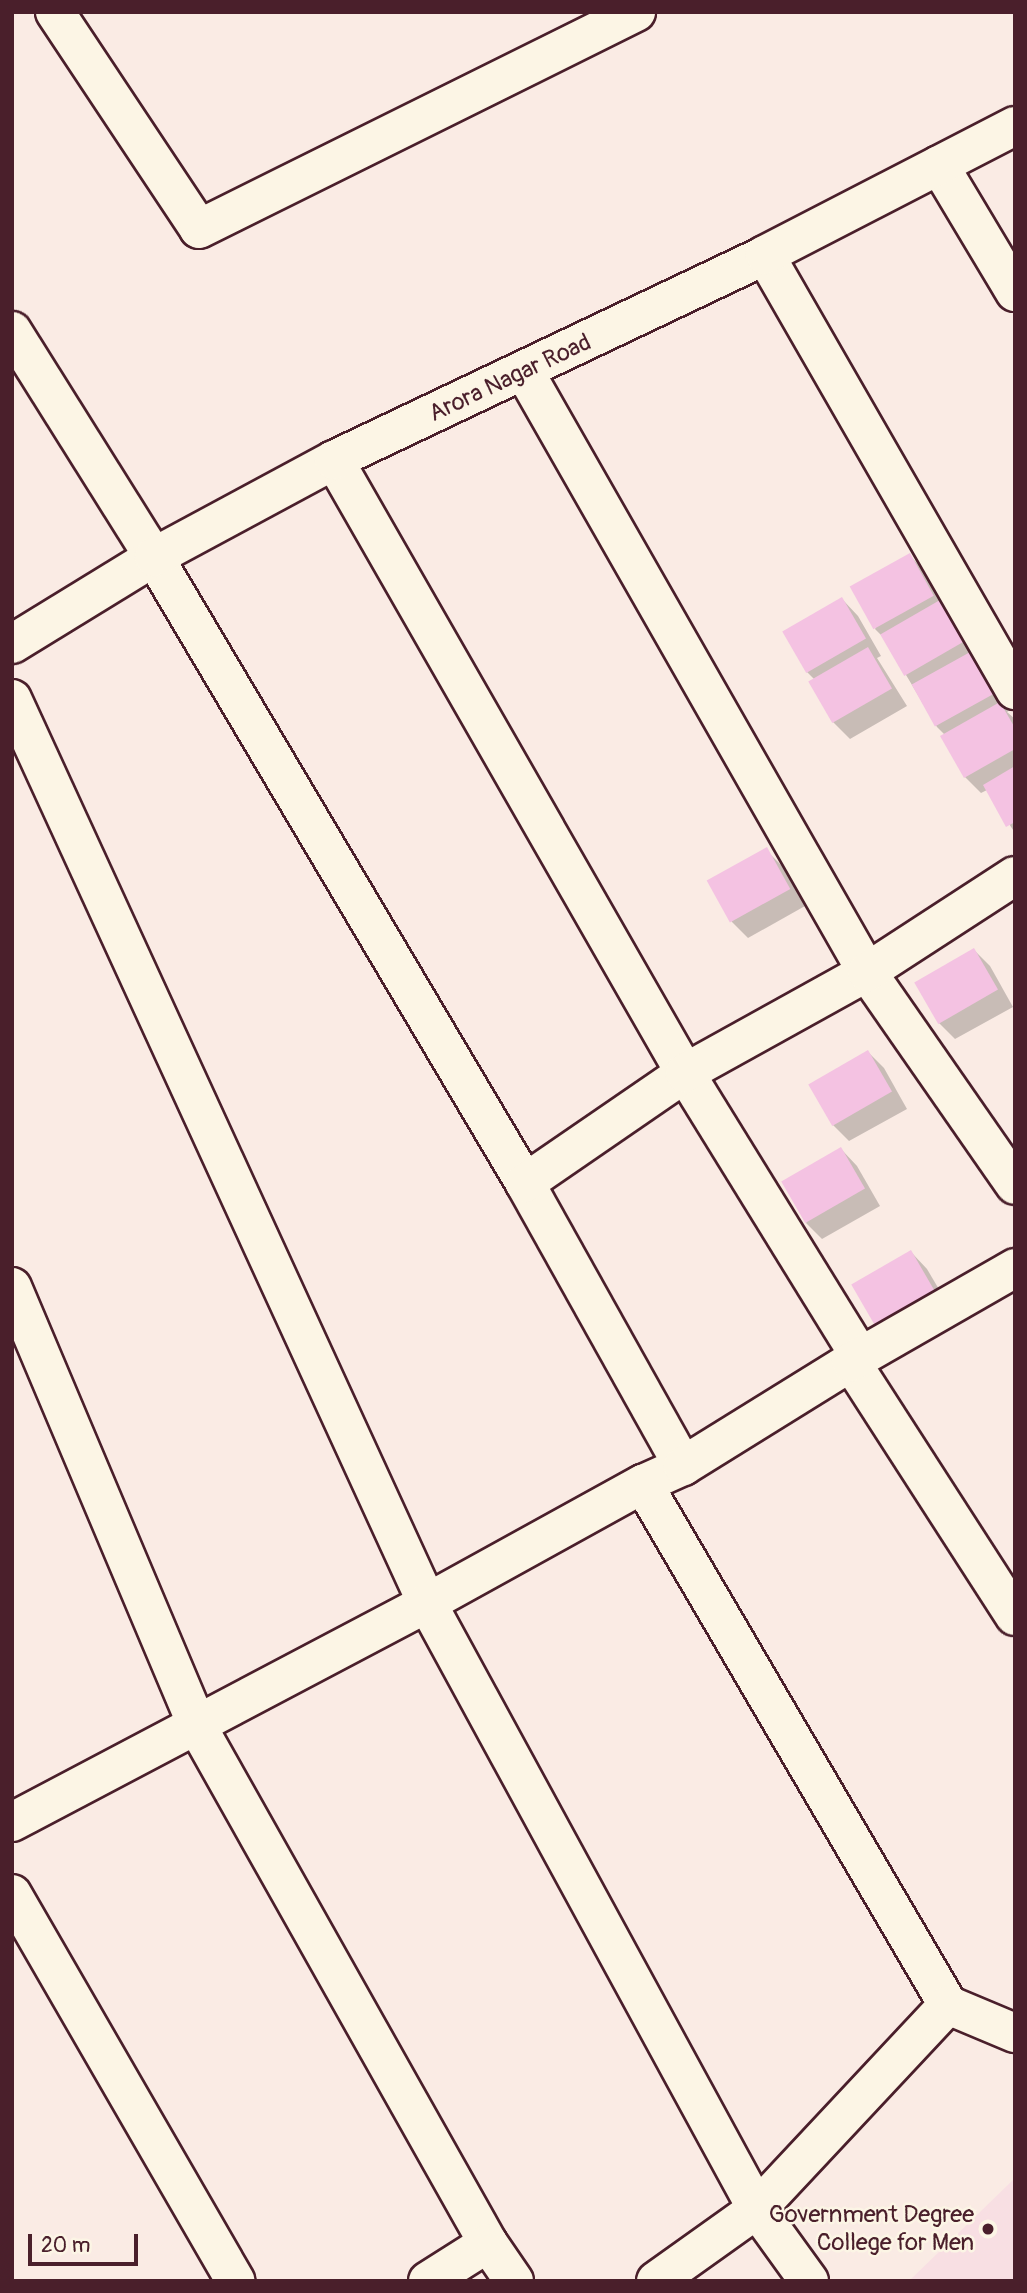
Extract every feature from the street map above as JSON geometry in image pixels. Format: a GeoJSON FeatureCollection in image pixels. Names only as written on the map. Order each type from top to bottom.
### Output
{"type":"FeatureCollection","features":[{"type":"Feature","properties":{"kind":"street"},"geometry":{"type":"LineString","coordinates":[[70,17],[199,229],[636,12]]}},
{"type":"Feature","properties":{"kind":"street","name":"Arora Nagar Road"},"geometry":{"type":"LineString","coordinates":[[12,644],[154,557],[334,460],[524,372],[765,255],[1015,126]]}},
{"type":"Feature","properties":{"kind":"street"},"geometry":{"type":"LineString","coordinates":[[939,165],[1015,292]]}},
{"type":"Feature","properties":{"kind":"street"},"geometry":{"type":"LineString","coordinates":[[765,255],[1015,690]]}},
{"type":"Feature","properties":{"kind":"street"},"geometry":{"type":"LineString","coordinates":[[15,338],[154,557],[524,1183],[683,1466]]}},
{"type":"Feature","properties":{"kind":"street"},"geometry":{"type":"LineString","coordinates":[[524,372],[867,972],[1015,1185]]}},
{"type":"Feature","properties":{"kind":"street"},"geometry":{"type":"LineString","coordinates":[[334,460],[685,1073],[855,1359],[1015,1616]]}},
{"type":"Feature","properties":{"kind":"street"},"geometry":{"type":"LineString","coordinates":[[12,699],[427,1603],[757,2209],[809,2281]]}},
{"type":"Feature","properties":{"kind":"street"},"geometry":{"type":"LineString","coordinates":[[524,1183],[685,1073],[867,972],[1015,876]]}},
{"type":"Feature","properties":{"kind":"street"},"geometry":{"type":"LineString","coordinates":[[12,1822],[427,1603],[643,1484],[683,1466],[855,1359],[1015,1268]]}},
{"type":"Feature","properties":{"kind":"street"},"geometry":{"type":"LineString","coordinates":[[12,1287],[197,1726],[488,2243],[514,2281]]}},
{"type":"Feature","properties":{"kind":"street"},"geometry":{"type":"LineString","coordinates":[[643,1484],[948,2005],[1015,2033]]}},
{"type":"Feature","properties":{"kind":"street"},"geometry":{"type":"LineString","coordinates":[[12,1894],[235,2281]]}},
{"type":"Feature","properties":{"kind":"street"},"geometry":{"type":"LineString","coordinates":[[656,2281],[757,2209],[948,2005]]}},
{"type":"Feature","properties":{"kind":"street"},"geometry":{"type":"LineString","coordinates":[[428,2281],[488,2243]]}},
{"type":"Feature","properties":{"kind":"shaded area","name":"Government Degree College for Men"},"geometry":{"type":"Polygon","coordinates":[[[1015,2178],[1015,2281],[909,2281],[1015,2178]]]}},
{"type":"Feature","properties":{"kind":"building"},"geometry":{"type":"Polygon","coordinates":[[[910,553],[934,596],[873,629],[850,586],[910,553]]]}},
{"type":"Feature","properties":{"kind":"building"},"geometry":{"type":"Polygon","coordinates":[[[842,597],[866,639],[806,673],[782,632],[842,597]]]}},
{"type":"Feature","properties":{"kind":"building"},"geometry":{"type":"Polygon","coordinates":[[[940,600],[964,642],[904,676],[880,634],[940,600]]]}},
{"type":"Feature","properties":{"kind":"building"},"geometry":{"type":"Polygon","coordinates":[[[868,647],[892,689],[832,723],[808,682],[868,647]]]}},
{"type":"Feature","properties":{"kind":"building"},"geometry":{"type":"Polygon","coordinates":[[[972,651],[995,693],[935,726],[912,684],[972,651]]]}},
{"type":"Feature","properties":{"kind":"building"},"geometry":{"type":"Polygon","coordinates":[[[1000,702],[1015,728],[1015,749],[964,778],[940,736],[1000,702]]]}},
{"type":"Feature","properties":{"kind":"building"},"geometry":{"type":"Polygon","coordinates":[[[1015,766],[1015,822],[1006,827],[983,785],[1015,766]]]}},
{"type":"Feature","properties":{"kind":"building"},"geometry":{"type":"Polygon","coordinates":[[[767,847],[790,889],[730,922],[707,880],[767,847]]]}},
{"type":"Feature","properties":{"kind":"building"},"geometry":{"type":"Polygon","coordinates":[[[974,948],[998,990],[938,1024],[914,982],[974,948]]]}},
{"type":"Feature","properties":{"kind":"building"},"geometry":{"type":"Polygon","coordinates":[[[868,1050],[892,1092],[832,1126],[808,1084],[868,1050]]]}},
{"type":"Feature","properties":{"kind":"building"},"geometry":{"type":"Polygon","coordinates":[[[841,1147],[865,1189],[805,1223],[781,1182],[841,1147]]]}},
{"type":"Feature","properties":{"kind":"building"},"geometry":{"type":"Polygon","coordinates":[[[911,1250],[935,1292],[875,1326],[851,1284],[911,1250]]]}},
{"type":"Feature","properties":{"kind":"place","name":"Government Degree College for Men"},"geometry":{"type":"Point","coordinates":[988,2229]}}]}
